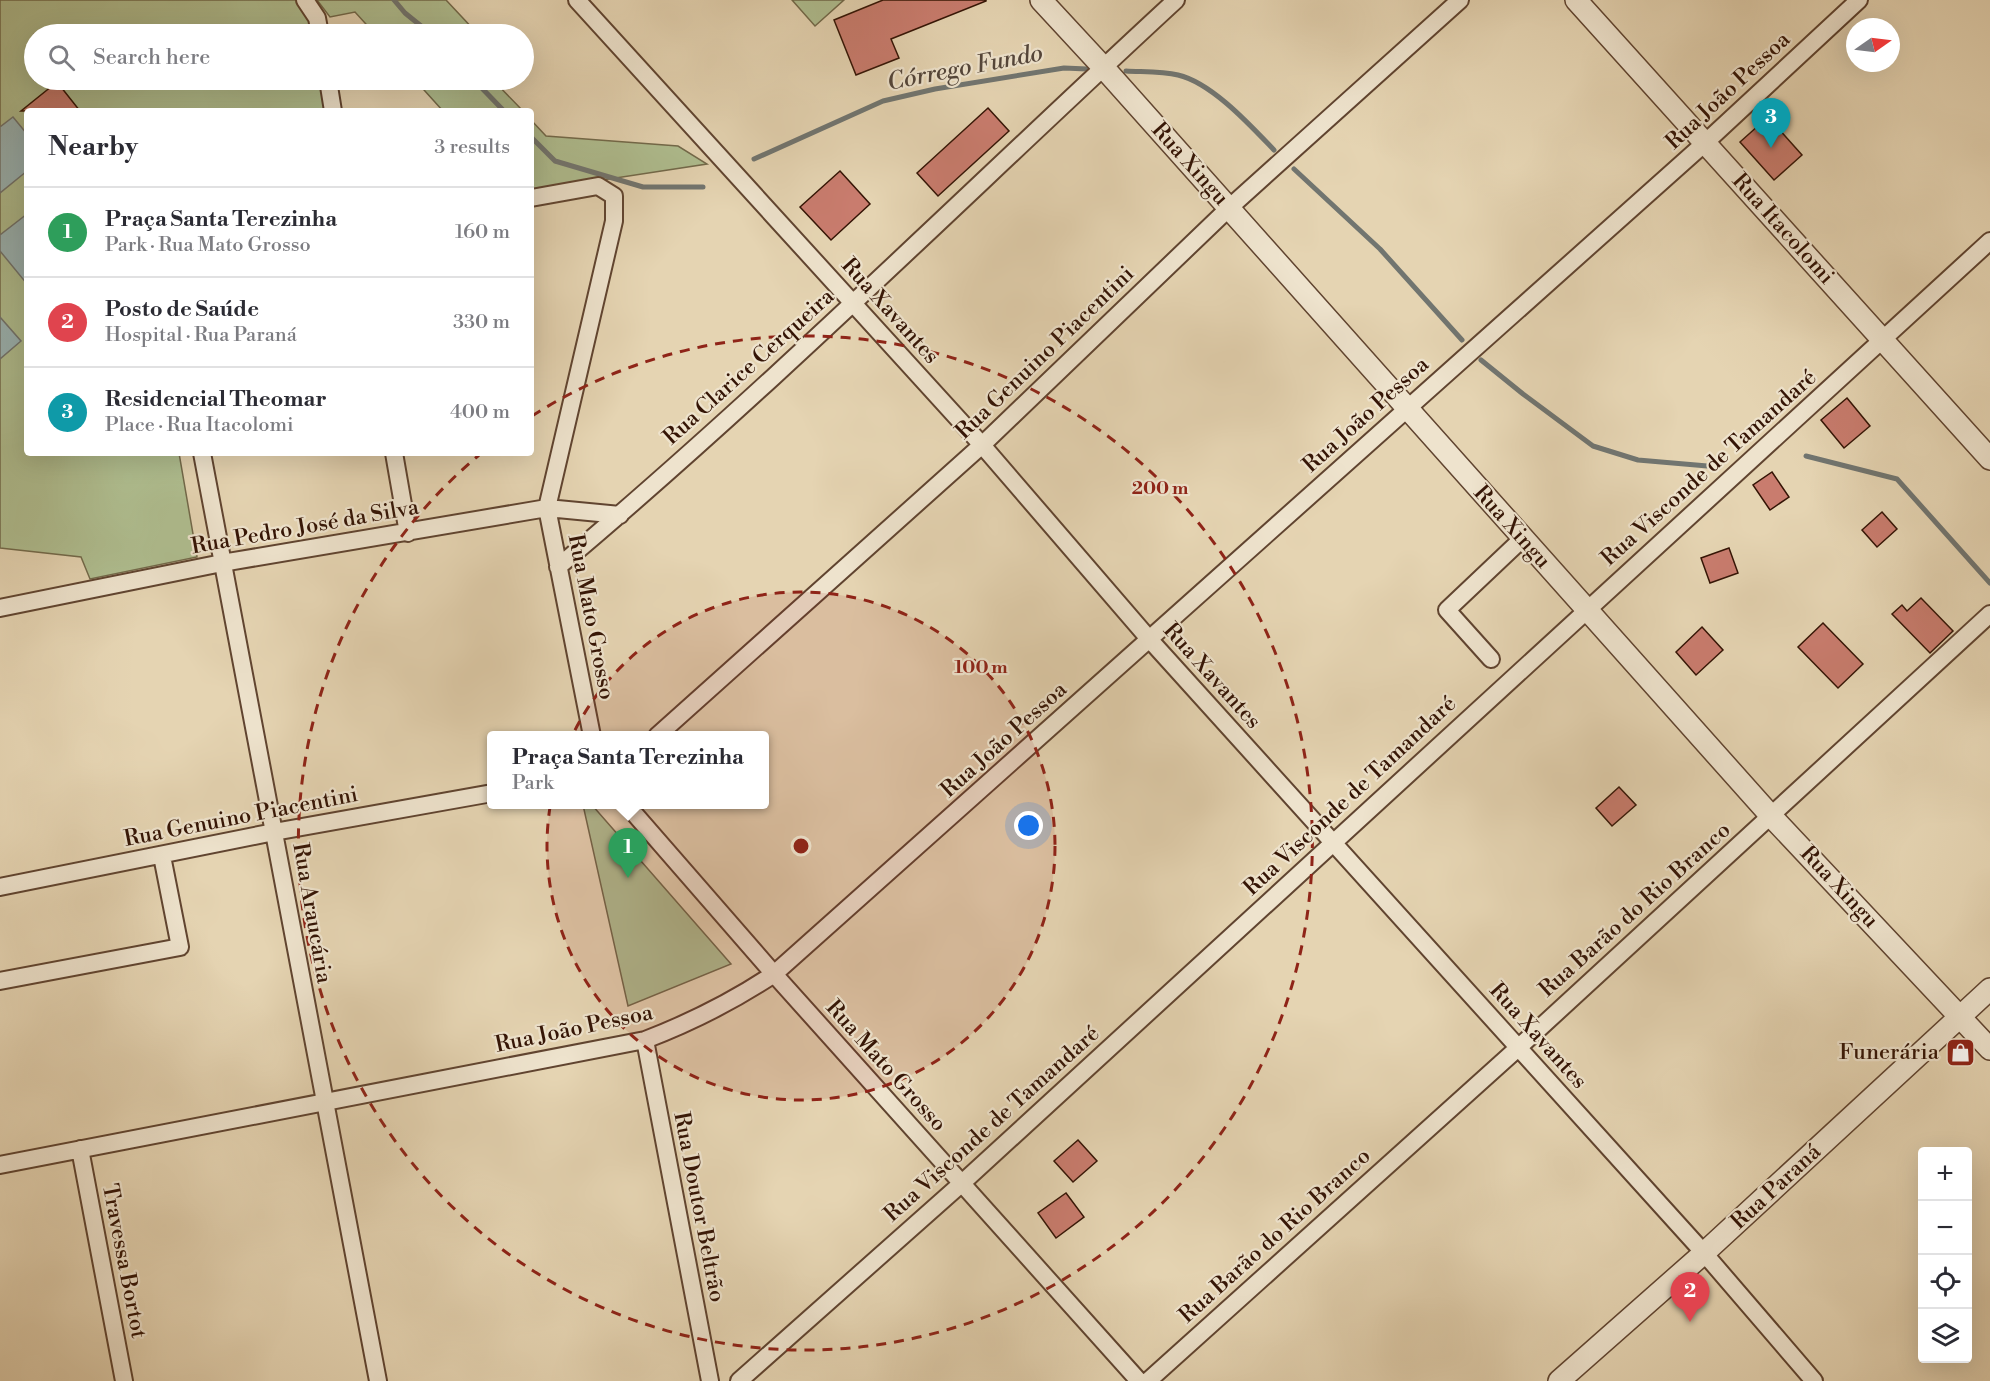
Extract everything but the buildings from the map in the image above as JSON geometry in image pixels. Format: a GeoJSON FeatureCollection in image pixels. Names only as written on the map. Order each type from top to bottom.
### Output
{"type":"FeatureCollection","features":[{"type":"Feature","properties":{"kind":"street"},"geometry":{"type":"LineString","coordinates":[[305,0],[318,24]]}},
{"type":"Feature","properties":{"kind":"street","name":"Rua Xavantes"},"geometry":{"type":"LineString","coordinates":[[578,0],[982,445],[1150,640],[1704,1253],[1815,1381]]}},
{"type":"Feature","properties":{"kind":"street","name":"Rua Xingu"},"geometry":{"type":"LineString","coordinates":[[1041,0],[1104,67],[1522,539],[1772,816],[1990,1049]]}},
{"type":"Feature","properties":{"kind":"street","name":"Rua Clarice Cerqueira"},"geometry":{"type":"LineString","coordinates":[[558,567],[620,515],[852,303],[1176,0]]}},
{"type":"Feature","properties":{"kind":"street","name":"Rua Genuino Piacentini"},"geometry":{"type":"LineString","coordinates":[[661,731],[982,445],[1229,208],[1460,0]]}},
{"type":"Feature","properties":{"kind":"street","name":"Rua Itacolomi"},"geometry":{"type":"LineString","coordinates":[[1575,0],[1706,142],[1990,459]]}},
{"type":"Feature","properties":{"kind":"street","name":"Rua João Pessoa"},"geometry":{"type":"LineString","coordinates":[[0,1166],[645,1040],[693,1021],[741,996],[774,974],[1150,640],[1406,408],[1706,142],[1859,0]]}},
{"type":"Feature","properties":{"kind":"street"},"geometry":{"type":"LineString","coordinates":[[330,90],[333,108]]}},
{"type":"Feature","properties":{"kind":"street"},"geometry":{"type":"LineString","coordinates":[[534,197],[598,186],[614,196],[614,221],[547,508]]}},
{"type":"Feature","properties":{"kind":"street","name":"Rua Visconde de Tamandaré"},"geometry":{"type":"LineString","coordinates":[[739,1381],[961,1184],[1990,241]]}},
{"type":"Feature","properties":{"kind":"street","name":"Rua Araucária"},"geometry":{"type":"LineString","coordinates":[[203,456],[378,1381]]}},
{"type":"Feature","properties":{"kind":"street"},"geometry":{"type":"LineString","coordinates":[[395,456],[408,533]]}},
{"type":"Feature","properties":{"kind":"street","name":"Rua Pedro José da Silva"},"geometry":{"type":"LineString","coordinates":[[0,608],[222,563],[547,508],[620,515]]}},
{"type":"Feature","properties":{"kind":"street","name":"Rua Mato Grosso"},"geometry":{"type":"LineString","coordinates":[[547,508],[591,731]]}},
{"type":"Feature","properties":{"kind":"street"},"geometry":{"type":"LineString","coordinates":[[1491,659],[1447,610],[1522,539]]}},
{"type":"Feature","properties":{"kind":"street","name":"Rua Barão do Rio Branco"},"geometry":{"type":"LineString","coordinates":[[1148,1381],[1518,1048],[1990,614]]}},
{"type":"Feature","properties":{"kind":"street","name":"Rua Genuino Piacentini"},"geometry":{"type":"LineString","coordinates":[[0,887],[274,832],[487,794]]}},
{"type":"Feature","properties":{"kind":"street","name":"Rua Mato Grosso"},"geometry":{"type":"LineString","coordinates":[[630,809],[774,974],[1139,1381]]}},
{"type":"Feature","properties":{"kind":"street"},"geometry":{"type":"LineString","coordinates":[[0,981],[180,947],[162,856]]}},
{"type":"Feature","properties":{"kind":"street","name":"Rua Paraná"},"geometry":{"type":"LineString","coordinates":[[1559,1381],[1704,1253],[1990,989]]}},
{"type":"Feature","properties":{"kind":"street","name":"Rua Doutor Beltrão"},"geometry":{"type":"LineString","coordinates":[[645,1040],[710,1381]]}},
{"type":"Feature","properties":{"kind":"street","name":"Travessa Bortot"},"geometry":{"type":"LineString","coordinates":[[80,1149],[124,1381]]}},
{"type":"Feature","properties":{"kind":"green space"},"geometry":{"type":"Polygon","coordinates":[[[0,0],[298,0],[312,24],[24,24],[24,90],[322,90],[325,108],[24,108],[24,456],[180,456],[197,557],[90,579],[81,557],[0,548],[0,0]]]}},
{"type":"Feature","properties":{"kind":"green space"},"geometry":{"type":"Polygon","coordinates":[[[317,0],[446,0],[468,24],[366,24],[355,12],[330,17],[317,0]]]}},
{"type":"Feature","properties":{"kind":"green space"},"geometry":{"type":"Polygon","coordinates":[[[792,0],[844,0],[815,26],[792,0]]]}},
{"type":"Feature","properties":{"kind":"green space"},"geometry":{"type":"Polygon","coordinates":[[[424,90],[503,90],[520,108],[440,108],[424,90]]]}},
{"type":"Feature","properties":{"kind":"green space"},"geometry":{"type":"Polygon","coordinates":[[[534,123],[546,136],[678,146],[707,164],[534,191],[534,123]]]}},
{"type":"Feature","properties":{"kind":"green space"},"geometry":{"type":"Polygon","coordinates":[[[584,809],[595,809],[731,964],[628,1006],[584,809]]]}},
{"type":"Feature","properties":{"kind":"water"},"geometry":{"type":"Polygon","coordinates":[[[13,117],[24,130],[24,173],[0,193],[0,127],[13,117]]]}},
{"type":"Feature","properties":{"kind":"water"},"geometry":{"type":"Polygon","coordinates":[[[24,216],[24,280],[0,251],[0,235],[24,216]]]}},
{"type":"Feature","properties":{"kind":"water"},"geometry":{"type":"Polygon","coordinates":[[[0,317],[21,341],[0,359],[0,317]]]}},
{"type":"Feature","properties":{"kind":"waterway","name":"Córrego Fundo"},"geometry":{"type":"LineString","coordinates":[[394,0],[419,24]]}},
{"type":"Feature","properties":{"kind":"waterway","name":"Córrego Fundo"},"geometry":{"type":"LineString","coordinates":[[754,159],[883,101],[935,89],[1064,68],[1087,69]]}},
{"type":"Feature","properties":{"kind":"waterway","name":"Córrego Fundo"},"geometry":{"type":"LineString","coordinates":[[1126,71],[1165,73],[1191,79],[1230,106],[1274,150]]}},
{"type":"Feature","properties":{"kind":"waterway","name":"Córrego Fundo"},"geometry":{"type":"LineString","coordinates":[[484,90],[501,108]]}},
{"type":"Feature","properties":{"kind":"waterway","name":"Córrego Fundo"},"geometry":{"type":"LineString","coordinates":[[534,140],[555,161],[643,187],[703,187]]}},
{"type":"Feature","properties":{"kind":"waterway","name":"Córrego Fundo"},"geometry":{"type":"LineString","coordinates":[[1294,169],[1380,249],[1462,340]]}},
{"type":"Feature","properties":{"kind":"waterway","name":"Córrego Fundo"},"geometry":{"type":"LineString","coordinates":[[1481,360],[1593,446],[1638,460],[1719,467]]}},
{"type":"Feature","properties":{"kind":"waterway"},"geometry":{"type":"LineString","coordinates":[[1806,456],[1897,479],[1990,583]]}},
{"type":"Feature","properties":{"kind":"place","name":"Residencial Theomar"},"geometry":{"type":"Point","coordinates":[1771,148]}},
{"type":"Feature","properties":{"kind":"place","name":"Praça Santa Terezinha"},"geometry":{"type":"Point","coordinates":[628,878]}},
{"type":"Feature","properties":{"kind":"place","name":"Funerária"},"geometry":{"type":"Point","coordinates":[1960,1052]}},
{"type":"Feature","properties":{"kind":"place","name":"Posto de Saúde"},"geometry":{"type":"Point","coordinates":[1690,1322]}}]}
